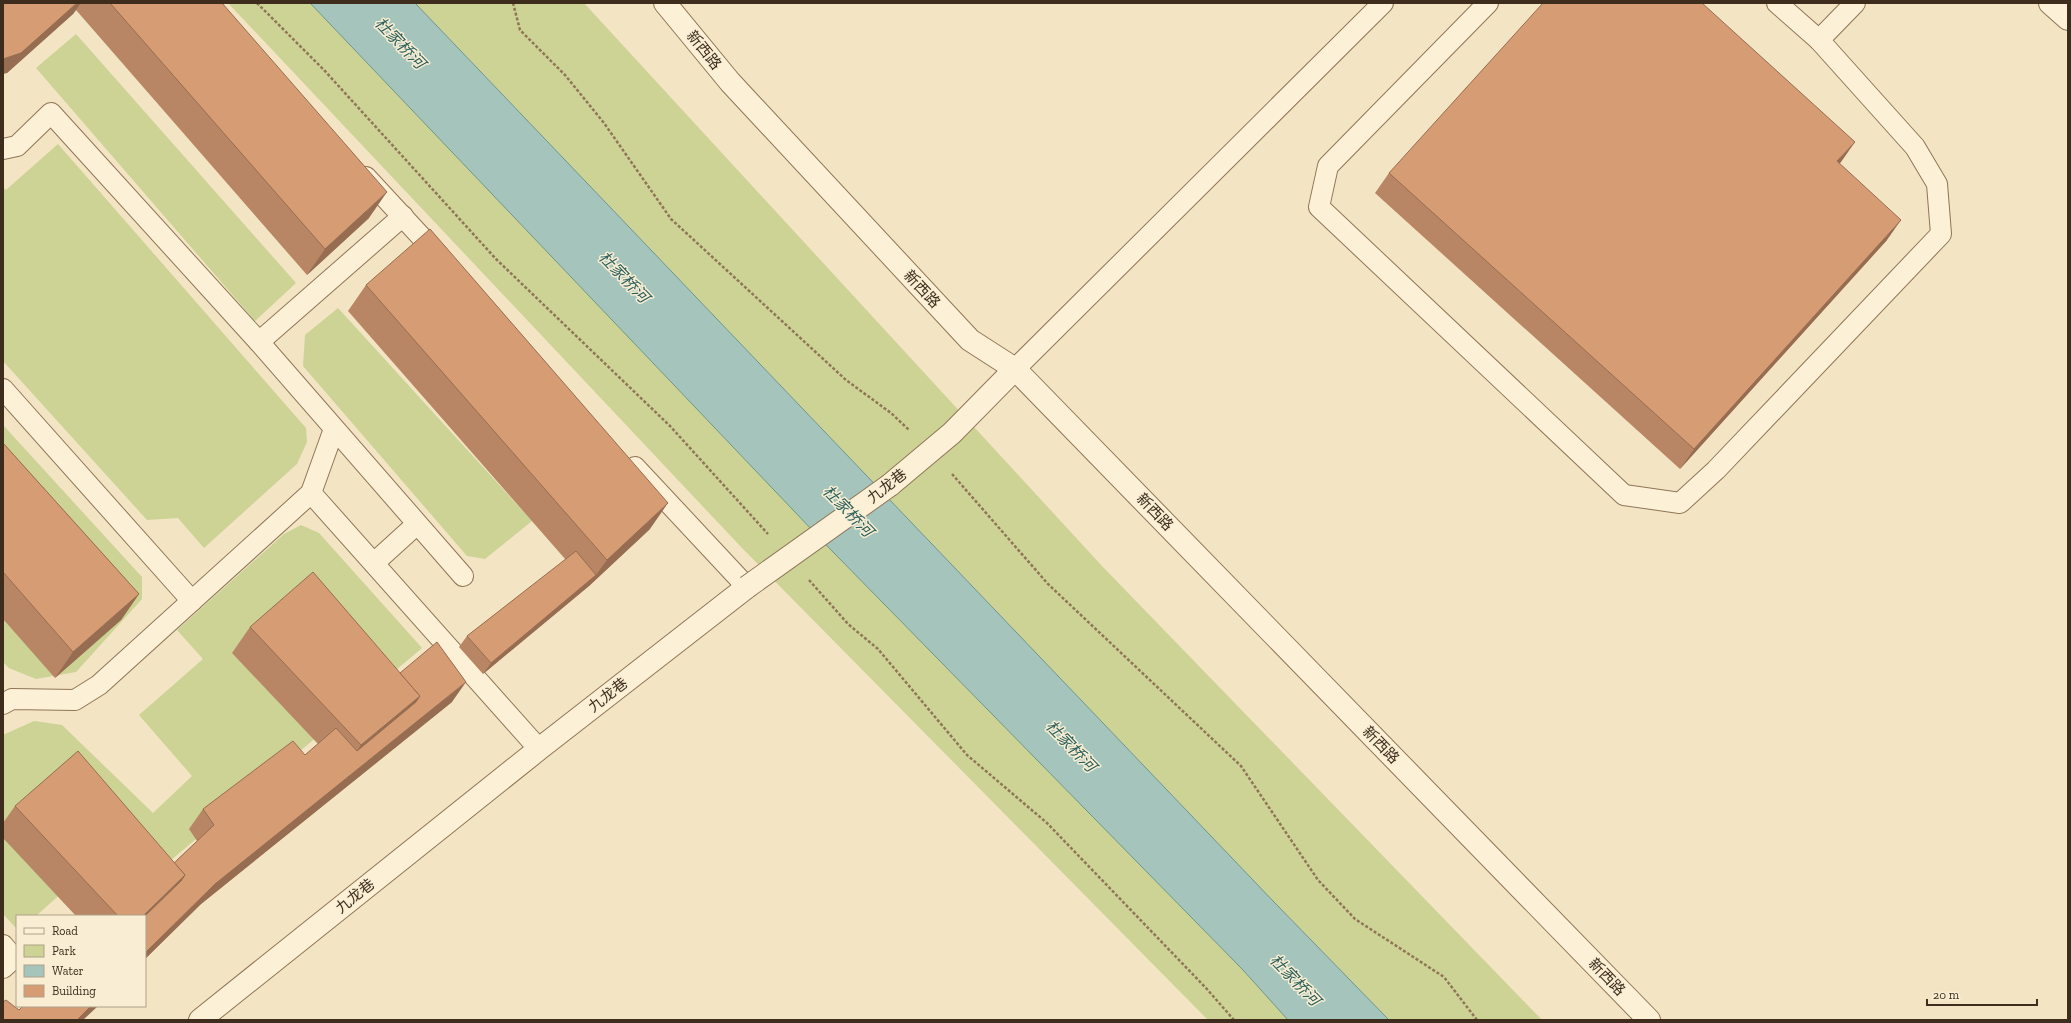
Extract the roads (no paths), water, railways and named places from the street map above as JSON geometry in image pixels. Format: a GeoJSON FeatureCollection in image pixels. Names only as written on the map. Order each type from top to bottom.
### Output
{"type":"FeatureCollection","features":[{"type":"Feature","properties":{"kind":"street","name":"新西路"},"geometry":{"type":"LineString","coordinates":[[665,3],[730,82],[970,340],[1015,369],[1648,1020]]}},
{"type":"Feature","properties":{"kind":"street"},"geometry":{"type":"LineString","coordinates":[[2050,3],[2068,19]]}},
{"type":"Feature","properties":{"kind":"street","name":"九龙巷"},"geometry":{"type":"LineString","coordinates":[[200,1020],[539,749],[747,587],[890,485],[952,433],[1015,369]]}},
{"type":"Feature","properties":{"kind":"lane"},"geometry":{"type":"LineString","coordinates":[[1015,369],[1383,3]]}},
{"type":"Feature","properties":{"kind":"lane"},"geometry":{"type":"LineString","coordinates":[[1488,3],[1328,166],[1319,207],[1624,495],[1680,503],[1716,470],[1941,234],[1937,184],[1915,147],[1819,40],[1777,3]]}},
{"type":"Feature","properties":{"kind":"lane"},"geometry":{"type":"LineString","coordinates":[[1819,40],[1854,3]]}},
{"type":"Feature","properties":{"kind":"lane"},"geometry":{"type":"LineString","coordinates":[[3,149],[17,146],[51,113],[259,342],[463,576]]}},
{"type":"Feature","properties":{"kind":"lane"},"geometry":{"type":"LineString","coordinates":[[354,164],[451,268]]}},
{"type":"Feature","properties":{"kind":"lane"},"geometry":{"type":"LineString","coordinates":[[259,342],[403,216]]}},
{"type":"Feature","properties":{"kind":"lane"},"geometry":{"type":"LineString","coordinates":[[3,389],[192,601]]}},
{"type":"Feature","properties":{"kind":"lane"},"geometry":{"type":"LineString","coordinates":[[6,697],[75,700],[99,685],[311,493],[334,429]]}},
{"type":"Feature","properties":{"kind":"lane"},"geometry":{"type":"LineString","coordinates":[[623,454],[747,587]]}},
{"type":"Feature","properties":{"kind":"lane"},"geometry":{"type":"LineString","coordinates":[[311,493],[539,749]]}},
{"type":"Feature","properties":{"kind":"lane"},"geometry":{"type":"LineString","coordinates":[[374,563],[417,524]]}},
{"type":"Feature","properties":{"kind":"lane"},"geometry":{"type":"LineString","coordinates":[[3,946],[14,958],[3,968]]}},
{"type":"Feature","properties":{"kind":"water","name":"杜家桥河"},"geometry":{"type":"Polygon","coordinates":[[[310,3],[415,3],[1274,902],[1389,1020],[1288,1020],[1243,970],[834,553],[310,3]]]}}]}
